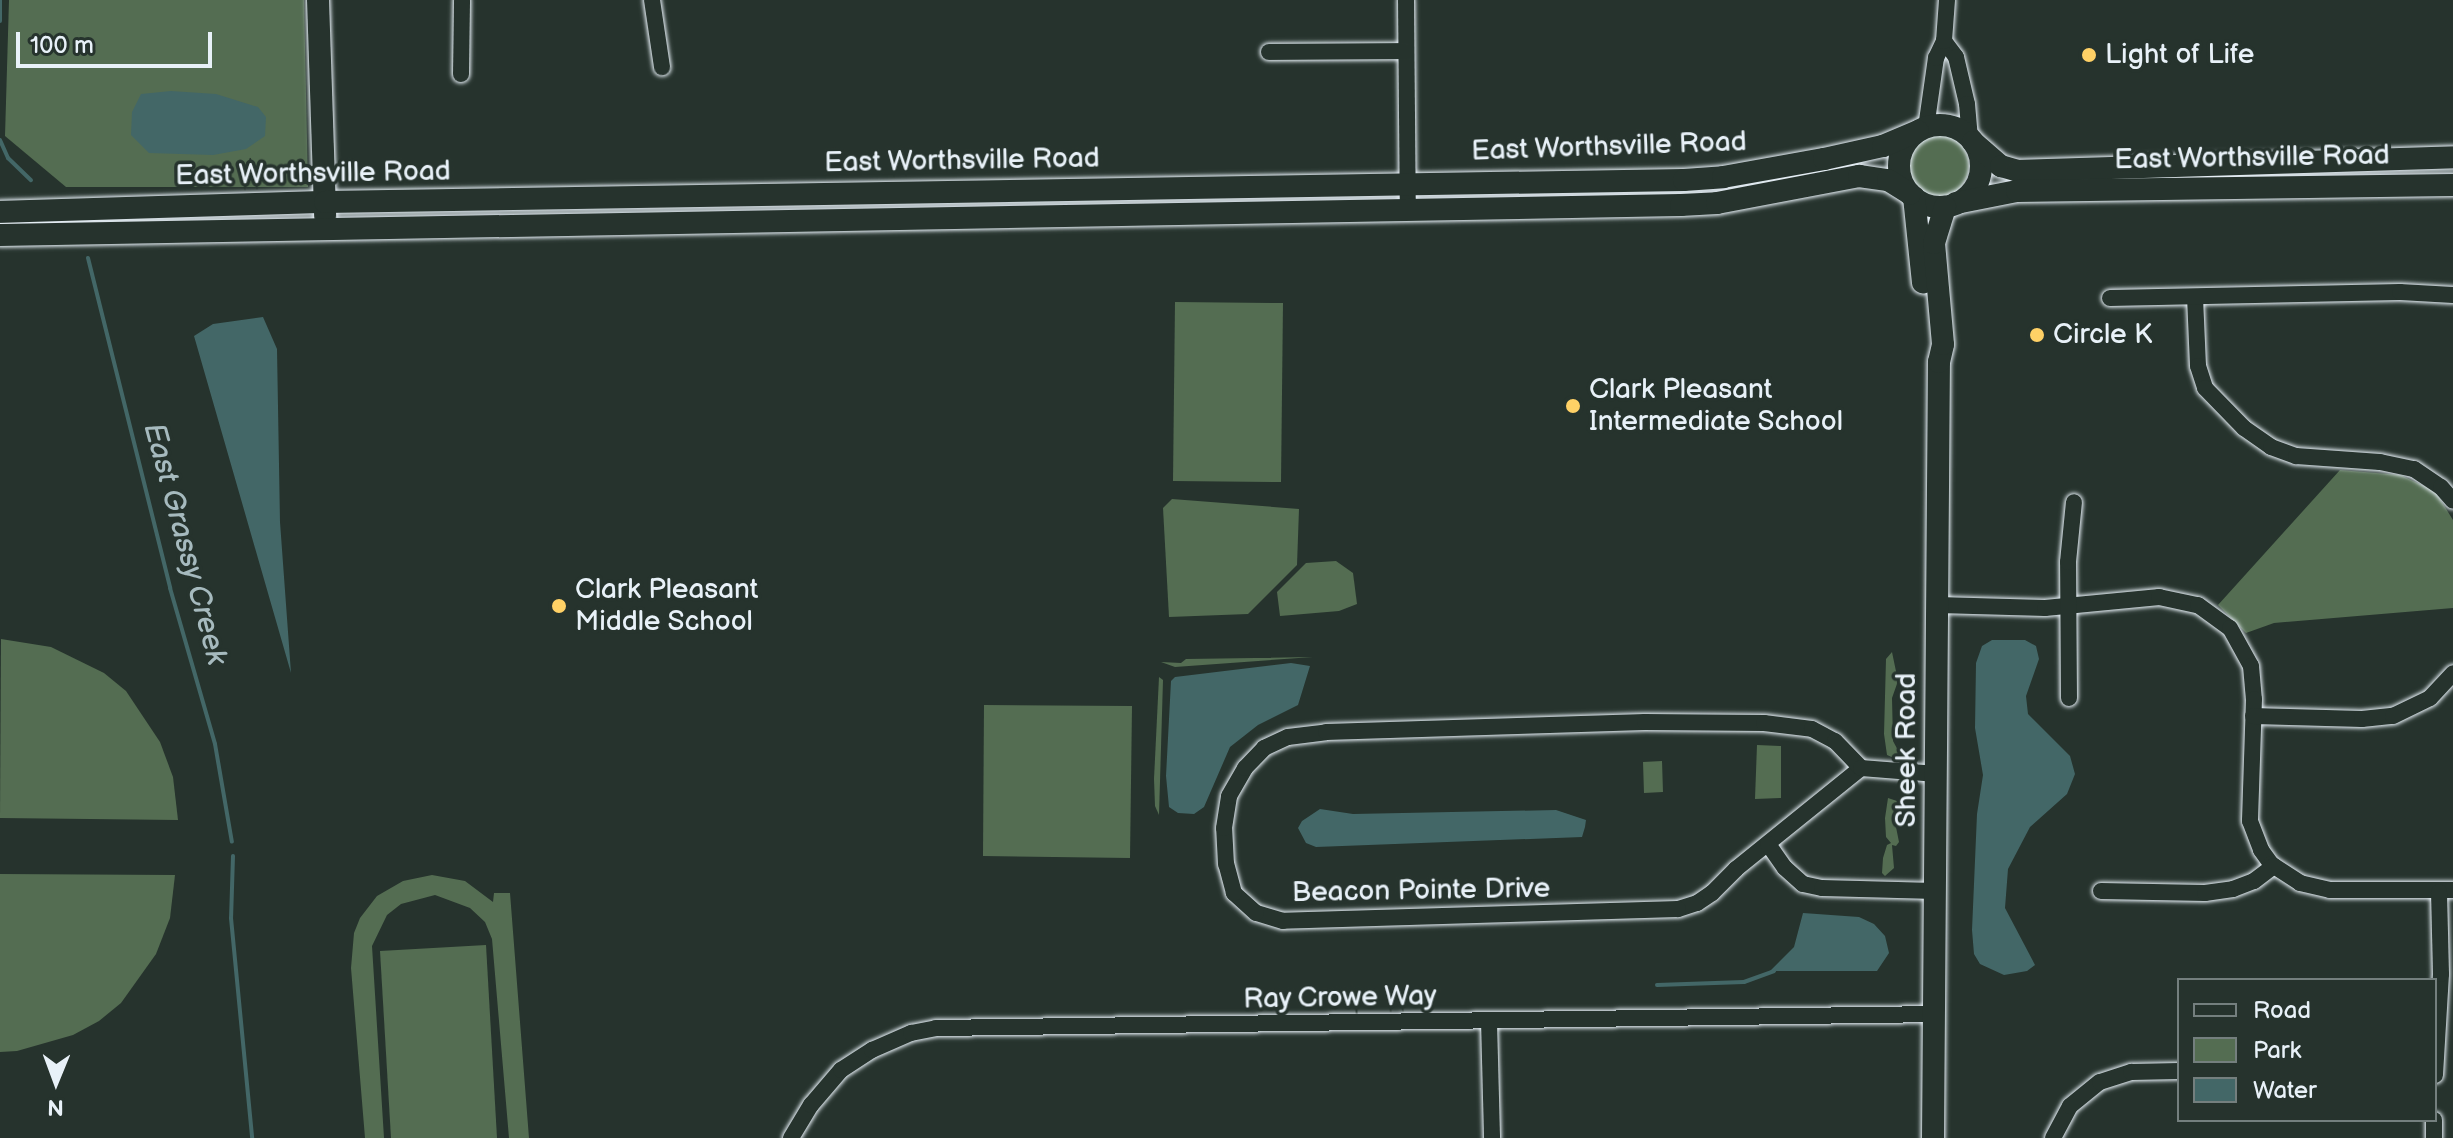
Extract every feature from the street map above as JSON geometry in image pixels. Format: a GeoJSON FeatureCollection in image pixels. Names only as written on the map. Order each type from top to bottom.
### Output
{"type":"FeatureCollection","features":[{"type":"Feature","properties":{"kind":"main road"},"geometry":{"type":"LineString","coordinates":[[318,0],[324,230]]}},
{"type":"Feature","properties":{"kind":"main road"},"geometry":{"type":"LineString","coordinates":[[1953,127],[1971,140],[1979,152],[1979,176],[1975,188],[1950,205],[1932,206],[1912,196],[1903,184],[1899,161],[1902,149],[1922,130],[1953,127]]}},
{"type":"Feature","properties":{"kind":"main road","name":"East Worthsville Road"},"geometry":{"type":"LineString","coordinates":[[0,212],[325,202],[1723,177],[1866,150],[1922,130]]}},
{"type":"Feature","properties":{"kind":"main road","name":"East Worthsville Road"},"geometry":{"type":"LineString","coordinates":[[1971,140],[2001,166],[2018,171],[2453,157]]}},
{"type":"Feature","properties":{"kind":"main road","name":"East Worthsville Road"},"geometry":{"type":"LineString","coordinates":[[0,235],[1717,203],[1859,176],[1888,180],[1912,196]]}},
{"type":"Feature","properties":{"kind":"main road","name":"East Worthsville Road"},"geometry":{"type":"LineString","coordinates":[[1950,205],[2017,191],[2453,185]]}},
{"type":"Feature","properties":{"kind":"main road","name":"Sheek Road"},"geometry":{"type":"LineString","coordinates":[[1912,196],[1931,344],[1939,362]]}},
{"type":"Feature","properties":{"kind":"main road","name":"Sheek Road"},"geometry":{"type":"LineString","coordinates":[[1933,1138],[1939,362],[1943,344],[1934,243],[1950,205]]}},
{"type":"Feature","properties":{"kind":"street"},"geometry":{"type":"LineString","coordinates":[[461,74],[462,0]]}},
{"type":"Feature","properties":{"kind":"street"},"geometry":{"type":"LineString","coordinates":[[652,0],[662,67]]}},
{"type":"Feature","properties":{"kind":"street"},"geometry":{"type":"LineString","coordinates":[[1406,0],[1408,210]]}},
{"type":"Feature","properties":{"kind":"street"},"geometry":{"type":"LineString","coordinates":[[1922,130],[1936,58],[1944,41],[1947,0]]}},
{"type":"Feature","properties":{"kind":"street"},"geometry":{"type":"LineString","coordinates":[[1944,41],[1956,57],[1967,104],[1971,140]]}},
{"type":"Feature","properties":{"kind":"street"},"geometry":{"type":"LineString","coordinates":[[1269,52],[1406,51]]}},
{"type":"Feature","properties":{"kind":"street"},"geometry":{"type":"LineString","coordinates":[[2110,298],[2400,292],[2453,295]]}},
{"type":"Feature","properties":{"kind":"street"},"geometry":{"type":"LineString","coordinates":[[2195,297],[2198,366],[2205,388],[2244,428],[2271,447],[2296,456],[2380,462],[2414,469],[2430,477],[2453,501]]}},
{"type":"Feature","properties":{"kind":"street"},"geometry":{"type":"LineString","coordinates":[[2069,698],[2070,520],[2074,502]]}},
{"type":"Feature","properties":{"kind":"street"},"geometry":{"type":"LineString","coordinates":[[1938,605],[2068,607],[2159,597],[2198,605],[2230,628],[2245,652],[2254,682],[2250,821],[2261,850],[2274,866],[2287,876],[2314,888],[2446,891],[2437,1035]]}},
{"type":"Feature","properties":{"kind":"street"},"geometry":{"type":"LineString","coordinates":[[2253,716],[2362,719],[2393,716],[2430,698],[2453,673]]}},
{"type":"Feature","properties":{"kind":"street","name":"Beacon Pointe Drive"},"geometry":{"type":"LineString","coordinates":[[1645,722],[1764,723],[1812,729],[1835,741],[1861,768],[1712,893],[1697,903],[1678,909],[1297,921],[1256,913],[1234,893],[1226,864],[1224,828],[1229,796],[1245,768],[1264,748],[1288,737],[1326,732],[1645,722]]}},
{"type":"Feature","properties":{"kind":"street"},"geometry":{"type":"LineString","coordinates":[[1861,768],[1937,774]]}},
{"type":"Feature","properties":{"kind":"street"},"geometry":{"type":"LineString","coordinates":[[1768,844],[1785,868],[1803,884],[1822,888],[1935,891]]}},
{"type":"Feature","properties":{"kind":"street"},"geometry":{"type":"LineString","coordinates":[[2101,891],[2205,893],[2233,889],[2254,881],[2274,866]]}},
{"type":"Feature","properties":{"kind":"street","name":"Ray Crowe Way"},"geometry":{"type":"LineString","coordinates":[[791,1138],[811,1105],[841,1070],[872,1050],[911,1033],[936,1028],[1935,1014]]}},
{"type":"Feature","properties":{"kind":"street"},"geometry":{"type":"LineString","coordinates":[[1489,1021],[1492,1138]]}},
{"type":"Feature","properties":{"kind":"street"},"geometry":{"type":"LineString","coordinates":[[2053,1138],[2070,1106],[2100,1082],[2131,1072],[2177,1071]]}},
{"type":"Feature","properties":{"kind":"green space"},"geometry":{"type":"Polygon","coordinates":[[[9,0],[304,0],[308,187],[66,187],[5,136],[9,0]]]}},
{"type":"Feature","properties":{"kind":"green space"},"geometry":{"type":"Polygon","coordinates":[[[1938,135],[1950,137],[1960,144],[1967,154],[1967,178],[1960,188],[1950,195],[1938,197],[1926,195],[1916,188],[1909,178],[1907,166],[1909,154],[1916,144],[1926,137],[1938,135]]]}},
{"type":"Feature","properties":{"kind":"green space"},"geometry":{"type":"Polygon","coordinates":[[[1175,302],[1283,303],[1281,482],[1173,481],[1175,302]]]}},
{"type":"Feature","properties":{"kind":"green space"},"geometry":{"type":"Polygon","coordinates":[[[2340,470],[2400,475],[2435,491],[2453,520],[2453,608],[2274,623],[2246,633],[2218,605],[2340,470]]]}},
{"type":"Feature","properties":{"kind":"green space"},"geometry":{"type":"Polygon","coordinates":[[[1172,499],[1299,509],[1297,565],[1248,614],[1169,617],[1163,508],[1172,499]]]}},
{"type":"Feature","properties":{"kind":"green space"},"geometry":{"type":"Polygon","coordinates":[[[1336,561],[1353,573],[1357,604],[1339,611],[1280,616],[1277,592],[1306,563],[1336,561]]]}},
{"type":"Feature","properties":{"kind":"green space"},"geometry":{"type":"Polygon","coordinates":[[[1,639],[51,647],[104,673],[126,691],[160,742],[173,777],[178,820],[0,818],[1,639]]]}},
{"type":"Feature","properties":{"kind":"green space"},"geometry":{"type":"Polygon","coordinates":[[[1892,652],[1898,681],[1892,698],[1893,741],[1900,754],[1894,758],[1887,755],[1884,734],[1886,659],[1892,652]]]}},
{"type":"Feature","properties":{"kind":"green space"},"geometry":{"type":"Polygon","coordinates":[[[1313,657],[1175,667],[1161,662],[1181,663],[1186,659],[1313,657]]]}},
{"type":"Feature","properties":{"kind":"green space"},"geometry":{"type":"Polygon","coordinates":[[[1159,677],[1163,680],[1159,815],[1155,806],[1154,779],[1159,677]]]}},
{"type":"Feature","properties":{"kind":"green space"},"geometry":{"type":"Polygon","coordinates":[[[984,705],[1132,706],[1130,858],[983,856],[984,705]]]}},
{"type":"Feature","properties":{"kind":"green space"},"geometry":{"type":"Polygon","coordinates":[[[1757,745],[1781,746],[1781,798],[1755,799],[1757,745]]]}},
{"type":"Feature","properties":{"kind":"green space"},"geometry":{"type":"Polygon","coordinates":[[[1662,761],[1663,792],[1644,793],[1643,762],[1662,761]]]}},
{"type":"Feature","properties":{"kind":"green space"},"geometry":{"type":"Polygon","coordinates":[[[1888,798],[1897,801],[1895,822],[1899,842],[1896,846],[1892,845],[1894,868],[1885,876],[1882,873],[1883,858],[1887,845],[1891,843],[1886,837],[1888,798]]]}},
{"type":"Feature","properties":{"kind":"green space"},"geometry":{"type":"Polygon","coordinates":[[[0,874],[175,875],[170,918],[156,954],[121,1003],[99,1021],[73,1035],[17,1051],[0,1052],[0,874]]]}},
{"type":"Feature","properties":{"kind":"green space"},"geometry":{"type":"Polygon","coordinates":[[[432,875],[465,881],[493,902],[494,893],[510,893],[529,1138],[509,1138],[492,939],[485,922],[470,908],[435,895],[401,904],[387,915],[372,946],[384,1138],[365,1138],[351,968],[354,933],[360,918],[377,896],[403,881],[432,875]]]}},
{"type":"Feature","properties":{"kind":"green space"},"geometry":{"type":"Polygon","coordinates":[[[486,945],[497,1138],[391,1138],[380,951],[486,945]]]}},
{"type":"Feature","properties":{"kind":"water"},"geometry":{"type":"Polygon","coordinates":[[[171,91],[216,94],[258,107],[266,117],[265,136],[246,149],[213,155],[149,153],[131,135],[132,112],[141,94],[171,91]]]}},
{"type":"Feature","properties":{"kind":"water"},"geometry":{"type":"Polygon","coordinates":[[[263,317],[277,349],[280,522],[291,673],[194,336],[213,324],[263,317]]]}},
{"type":"Feature","properties":{"kind":"water"},"geometry":{"type":"Polygon","coordinates":[[[1992,640],[2025,640],[2036,646],[2039,659],[2026,696],[2028,714],[2070,756],[2075,774],[2067,794],[2030,827],[2008,869],[2005,908],[2035,965],[2027,971],[2004,975],[1980,964],[1974,954],[1972,930],[1977,814],[1983,775],[1975,728],[1976,663],[1982,646],[1992,640]]]}},
{"type":"Feature","properties":{"kind":"water"},"geometry":{"type":"Polygon","coordinates":[[[1291,663],[1310,666],[1298,705],[1258,725],[1230,747],[1204,807],[1194,814],[1178,813],[1169,807],[1166,776],[1171,681],[1175,677],[1291,663]]]}},
{"type":"Feature","properties":{"kind":"water"},"geometry":{"type":"Polygon","coordinates":[[[1320,809],[1353,814],[1556,810],[1586,820],[1582,837],[1316,847],[1306,843],[1298,828],[1302,821],[1320,809]]]}},
{"type":"Feature","properties":{"kind":"water"},"geometry":{"type":"Polygon","coordinates":[[[1803,913],[1859,917],[1874,924],[1885,936],[1889,953],[1877,971],[1770,971],[1794,947],[1803,913]]]}},
{"type":"Feature","properties":{"kind":"waterway","name":"East Grassy Creek"},"geometry":{"type":"LineString","coordinates":[[0,0],[0,21]]}},
{"type":"Feature","properties":{"kind":"waterway","name":"East Grassy Creek"},"geometry":{"type":"LineString","coordinates":[[0,140],[8,158],[31,180]]}},
{"type":"Feature","properties":{"kind":"waterway","name":"East Grassy Creek"},"geometry":{"type":"LineString","coordinates":[[88,258],[170,588],[215,744],[232,842]]}},
{"type":"Feature","properties":{"kind":"waterway","name":"East Grassy Creek"},"geometry":{"type":"LineString","coordinates":[[233,856],[231,918],[252,1138]]}},
{"type":"Feature","properties":{"kind":"waterway"},"geometry":{"type":"LineString","coordinates":[[1657,985],[1744,982],[1774,971]]}},
{"type":"Feature","properties":{"kind":"place","name":"Light of Life"},"geometry":{"type":"Point","coordinates":[2089,55]}},
{"type":"Feature","properties":{"kind":"place","name":"Circle K"},"geometry":{"type":"Point","coordinates":[2037,335]}},
{"type":"Feature","properties":{"kind":"place","name":"Clark Pleasant Intermediate School"},"geometry":{"type":"Point","coordinates":[1573,406]}},
{"type":"Feature","properties":{"kind":"place","name":"Clark Pleasant Middle School"},"geometry":{"type":"Point","coordinates":[559,606]}}]}
